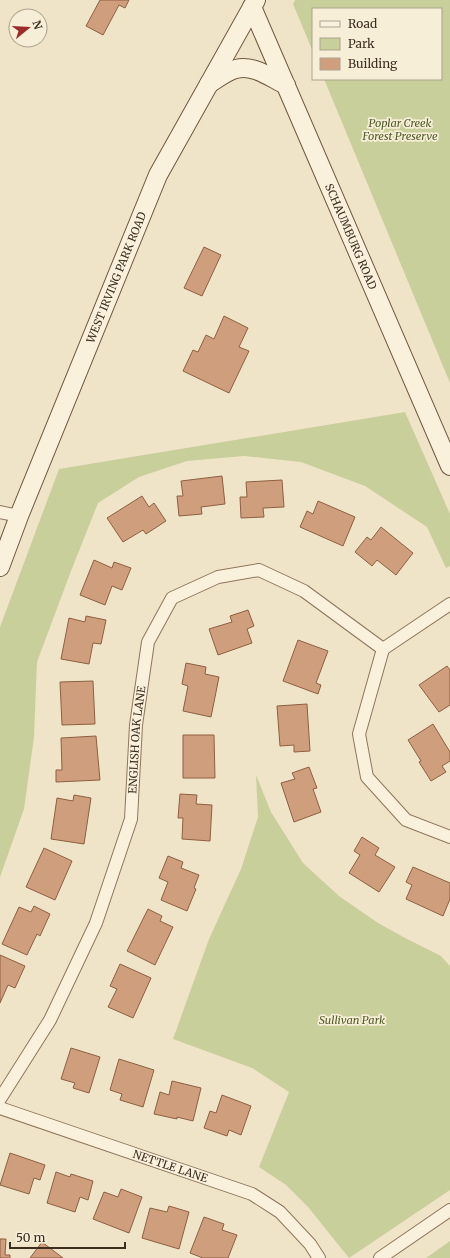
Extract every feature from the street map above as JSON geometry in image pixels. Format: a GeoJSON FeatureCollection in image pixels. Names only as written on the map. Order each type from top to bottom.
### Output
{"type":"FeatureCollection","features":[{"type":"Feature","properties":{"kind":"main road","name":"WEST IRVING PARK ROAD"},"geometry":{"type":"LineString","coordinates":[[0,567],[19,516],[158,174],[254,4]]}},
{"type":"Feature","properties":{"kind":"main road","name":"SCHAUMBURG ROAD"},"geometry":{"type":"LineString","coordinates":[[254,4],[286,85],[450,466]]}},
{"type":"Feature","properties":{"kind":"main road"},"geometry":{"type":"LineString","coordinates":[[208,85],[235,69],[240,68],[252,68],[286,85]]}},
{"type":"Feature","properties":{"kind":"street"},"geometry":{"type":"LineString","coordinates":[[0,512],[19,516]]}},
{"type":"Feature","properties":{"kind":"street","name":"ENGLISH OAK LANE"},"geometry":{"type":"LineString","coordinates":[[0,1099],[50,1020],[96,923],[131,819],[136,725],[148,642],[172,598],[218,577],[259,570],[304,591],[383,649]]}},
{"type":"Feature","properties":{"kind":"street"},"geometry":{"type":"LineString","coordinates":[[450,604],[383,649],[359,734],[366,777],[406,820],[450,837]]}},
{"type":"Feature","properties":{"kind":"street","name":"NETTLE LANE"},"geometry":{"type":"LineString","coordinates":[[0,1108],[252,1194],[280,1212],[310,1244],[319,1258]]}},
{"type":"Feature","properties":{"kind":"street"},"geometry":{"type":"LineString","coordinates":[[380,1258],[450,1210]]}},
{"type":"Feature","properties":{"kind":"green space","name":"Poplar Creek Forest Preserve"},"geometry":{"type":"Polygon","coordinates":[[[295,0],[450,0],[450,383],[324,80],[442,80],[442,8],[312,8],[312,50],[293,4],[295,0]]]}},
{"type":"Feature","properties":{"kind":"green space"},"geometry":{"type":"Polygon","coordinates":[[[405,412],[450,514],[450,566],[446,568],[427,527],[365,486],[301,462],[244,456],[187,461],[139,477],[98,503],[37,662],[34,737],[24,809],[0,877],[0,627],[59,469],[405,412]]]}},
{"type":"Feature","properties":{"kind":"green space","name":"Sullivan Park"},"geometry":{"type":"Polygon","coordinates":[[[256,775],[271,812],[303,863],[339,896],[378,923],[441,956],[450,966],[450,1190],[349,1258],[308,1207],[286,1185],[259,1167],[289,1092],[252,1068],[173,1039],[209,939],[241,869],[258,817],[256,775]]]}},
{"type":"Feature","properties":{"kind":"green space"},"geometry":{"type":"Polygon","coordinates":[[[450,1241],[450,1258],[426,1258],[450,1241]]]}},
{"type":"Feature","properties":{"kind":"building"},"geometry":{"type":"Polygon","coordinates":[[[100,0],[129,0],[125,8],[119,5],[103,35],[86,26],[100,0]]]}},
{"type":"Feature","properties":{"kind":"building"},"geometry":{"type":"Polygon","coordinates":[[[204,247],[221,255],[202,296],[184,288],[204,247]]]}},
{"type":"Feature","properties":{"kind":"building"},"geometry":{"type":"Polygon","coordinates":[[[224,316],[248,328],[239,347],[249,351],[229,393],[183,371],[193,350],[198,352],[206,335],[214,339],[224,316]]]}},
{"type":"Feature","properties":{"kind":"building"},"geometry":{"type":"Polygon","coordinates":[[[222,476],[225,504],[201,507],[202,514],[179,516],[177,496],[183,496],[181,481],[222,476]]]}},
{"type":"Feature","properties":{"kind":"building"},"geometry":{"type":"Polygon","coordinates":[[[282,480],[284,507],[263,508],[264,517],[241,518],[240,497],[247,497],[246,482],[282,480]]]}},
{"type":"Feature","properties":{"kind":"building"},"geometry":{"type":"Polygon","coordinates":[[[142,496],[149,507],[154,503],[166,521],[146,534],[143,530],[123,542],[107,518],[142,496]]]}},
{"type":"Feature","properties":{"kind":"building"},"geometry":{"type":"Polygon","coordinates":[[[318,501],[355,517],[343,546],[300,527],[307,511],[313,514],[318,501]]]}},
{"type":"Feature","properties":{"kind":"building"},"geometry":{"type":"Polygon","coordinates":[[[381,527],[413,553],[396,575],[377,560],[372,566],[355,552],[367,537],[371,540],[381,527]]]}},
{"type":"Feature","properties":{"kind":"building"},"geometry":{"type":"Polygon","coordinates":[[[94,560],[112,568],[114,562],[131,568],[122,590],[112,586],[105,605],[80,595],[94,560]]]}},
{"type":"Feature","properties":{"kind":"building"},"geometry":{"type":"Polygon","coordinates":[[[248,610],[254,626],[247,629],[252,643],[218,655],[209,629],[232,622],[230,616],[248,610]]]}},
{"type":"Feature","properties":{"kind":"building"},"geometry":{"type":"Polygon","coordinates":[[[86,616],[106,620],[101,644],[93,643],[89,664],[61,659],[69,618],[85,622],[86,616]]]}},
{"type":"Feature","properties":{"kind":"building"},"geometry":{"type":"Polygon","coordinates":[[[298,640],[328,651],[316,683],[321,685],[318,694],[283,681],[298,640]]]}},
{"type":"Feature","properties":{"kind":"building"},"geometry":{"type":"Polygon","coordinates":[[[186,663],[206,667],[205,674],[219,677],[211,717],[183,711],[188,686],[182,684],[186,663]]]}},
{"type":"Feature","properties":{"kind":"building"},"geometry":{"type":"Polygon","coordinates":[[[447,666],[450,670],[450,705],[439,712],[419,685],[447,666]]]}},
{"type":"Feature","properties":{"kind":"building"},"geometry":{"type":"Polygon","coordinates":[[[93,681],[95,724],[62,725],[60,682],[93,681]]]}},
{"type":"Feature","properties":{"kind":"building"},"geometry":{"type":"Polygon","coordinates":[[[307,704],[310,751],[294,752],[294,745],[280,746],[277,706],[307,704]]]}},
{"type":"Feature","properties":{"kind":"building"},"geometry":{"type":"Polygon","coordinates":[[[433,724],[450,752],[450,761],[442,766],[446,772],[431,781],[408,740],[433,724]]]}},
{"type":"Feature","properties":{"kind":"building"},"geometry":{"type":"Polygon","coordinates":[[[183,735],[214,735],[215,778],[183,778],[183,735]]]}},
{"type":"Feature","properties":{"kind":"building"},"geometry":{"type":"Polygon","coordinates":[[[96,736],[100,780],[56,782],[56,770],[62,770],[61,738],[96,736]]]}},
{"type":"Feature","properties":{"kind":"building"},"geometry":{"type":"Polygon","coordinates":[[[309,767],[317,788],[313,789],[321,812],[294,822],[281,783],[295,779],[292,773],[309,767]]]}},
{"type":"Feature","properties":{"kind":"building"},"geometry":{"type":"Polygon","coordinates":[[[180,794],[197,795],[196,804],[212,805],[210,841],[182,839],[183,818],[178,818],[180,794]]]}},
{"type":"Feature","properties":{"kind":"building"},"geometry":{"type":"Polygon","coordinates":[[[74,795],[91,798],[84,844],[51,839],[57,798],[73,801],[74,795]]]}},
{"type":"Feature","properties":{"kind":"building"},"geometry":{"type":"Polygon","coordinates":[[[362,837],[379,848],[375,855],[395,867],[379,892],[349,873],[360,855],[354,851],[362,837]]]}},
{"type":"Feature","properties":{"kind":"building"},"geometry":{"type":"Polygon","coordinates":[[[44,848],[72,861],[55,900],[26,887],[44,848]]]}},
{"type":"Feature","properties":{"kind":"building"},"geometry":{"type":"Polygon","coordinates":[[[168,856],[183,862],[181,868],[199,875],[194,888],[196,889],[187,911],[161,900],[168,882],[159,878],[168,856]]]}},
{"type":"Feature","properties":{"kind":"building"},"geometry":{"type":"Polygon","coordinates":[[[413,867],[450,883],[450,899],[443,916],[406,899],[412,885],[406,882],[413,867]]]}},
{"type":"Feature","properties":{"kind":"building"},"geometry":{"type":"Polygon","coordinates":[[[34,906],[50,914],[40,936],[37,934],[27,955],[2,944],[19,907],[31,912],[34,906]]]}},
{"type":"Feature","properties":{"kind":"building"},"geometry":{"type":"Polygon","coordinates":[[[148,909],[162,916],[160,921],[173,927],[155,965],[127,951],[148,909]]]}},
{"type":"Feature","properties":{"kind":"building"},"geometry":{"type":"Polygon","coordinates":[[[0,955],[25,966],[15,988],[8,985],[0,1003],[0,955]]]}},
{"type":"Feature","properties":{"kind":"building"},"geometry":{"type":"Polygon","coordinates":[[[120,964],[151,978],[133,1018],[108,1007],[117,989],[110,986],[120,964]]]}},
{"type":"Feature","properties":{"kind":"building"},"geometry":{"type":"Polygon","coordinates":[[[71,1048],[100,1057],[89,1093],[73,1088],[75,1083],[61,1079],[71,1048]]]}},
{"type":"Feature","properties":{"kind":"building"},"geometry":{"type":"Polygon","coordinates":[[[119,1059],[154,1070],[143,1107],[120,1100],[122,1094],[110,1090],[119,1059]]]}},
{"type":"Feature","properties":{"kind":"building"},"geometry":{"type":"Polygon","coordinates":[[[172,1081],[201,1088],[193,1121],[154,1114],[160,1092],[169,1095],[172,1081]]]}},
{"type":"Feature","properties":{"kind":"building"},"geometry":{"type":"Polygon","coordinates":[[[222,1095],[251,1106],[241,1135],[229,1130],[227,1136],[204,1128],[210,1111],[216,1113],[222,1095]]]}},
{"type":"Feature","properties":{"kind":"building"},"geometry":{"type":"Polygon","coordinates":[[[10,1153],[45,1165],[40,1180],[34,1178],[29,1194],[0,1185],[10,1153]]]}},
{"type":"Feature","properties":{"kind":"building"},"geometry":{"type":"Polygon","coordinates":[[[56,1172],[70,1177],[71,1174],[93,1181],[88,1200],[80,1197],[75,1212],[47,1203],[56,1172]]]}},
{"type":"Feature","properties":{"kind":"building"},"geometry":{"type":"Polygon","coordinates":[[[121,1189],[142,1197],[129,1233],[93,1219],[104,1192],[118,1197],[121,1189]]]}},
{"type":"Feature","properties":{"kind":"building"},"geometry":{"type":"Polygon","coordinates":[[[169,1206],[189,1212],[179,1249],[142,1238],[150,1208],[167,1212],[169,1206]]]}},
{"type":"Feature","properties":{"kind":"building"},"geometry":{"type":"Polygon","coordinates":[[[204,1217],[224,1224],[222,1230],[237,1235],[228,1258],[203,1258],[190,1253],[204,1217]]]}},
{"type":"Feature","properties":{"kind":"building"},"geometry":{"type":"Polygon","coordinates":[[[0,1239],[6,1239],[5,1255],[10,1255],[10,1258],[0,1258],[0,1239]]]}},
{"type":"Feature","properties":{"kind":"building"},"geometry":{"type":"Polygon","coordinates":[[[42,1242],[63,1258],[30,1258],[42,1242]]]}}]}
